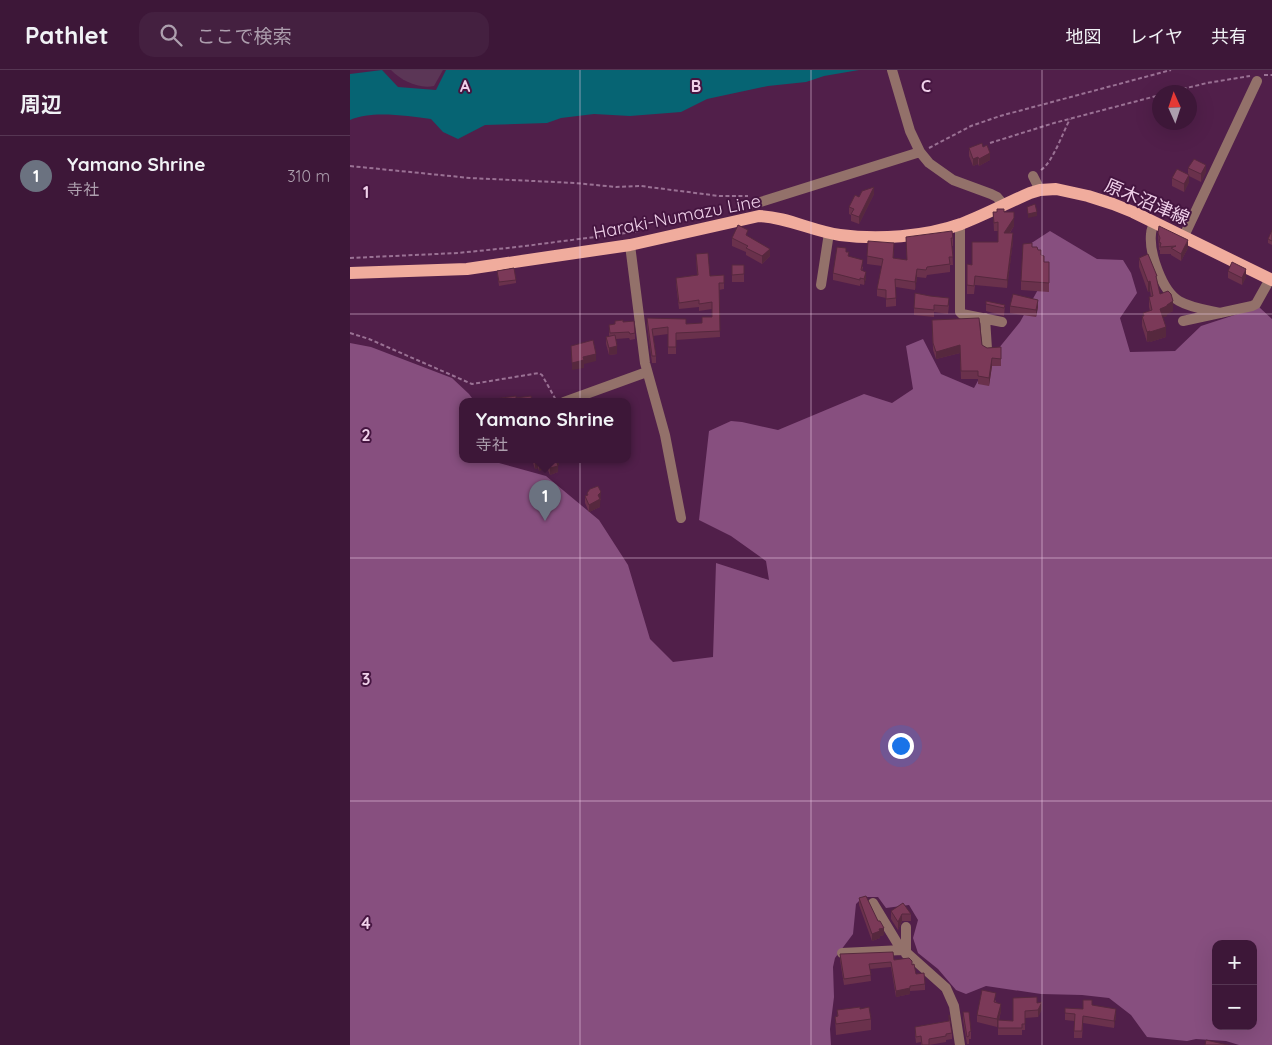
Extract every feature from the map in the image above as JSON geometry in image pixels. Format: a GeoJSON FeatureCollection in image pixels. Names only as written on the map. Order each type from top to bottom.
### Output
{"type":"FeatureCollection","features":[{"type":"Feature","properties":{"kind":"main road","name":"原木沼津線"},"geometry":{"type":"LineString","coordinates":[[1003,204],[1040,190],[1056,189],[1088,196],[1120,206],[1271,279]]}},
{"type":"Feature","properties":{"kind":"main road","name":"Haraki-Numazu Line"},"geometry":{"type":"LineString","coordinates":[[350,273],[467,268],[630,245],[759,216],[780,218],[829,233],[884,237],[925,232],[960,224],[1003,204]]}},
{"type":"Feature","properties":{"kind":"street"},"geometry":{"type":"LineString","coordinates":[[892,70],[908,124],[929,163],[953,180],[991,194],[997,197],[1003,204]]}},
{"type":"Feature","properties":{"kind":"street"},"geometry":{"type":"LineString","coordinates":[[1184,236],[1257,77]]}},
{"type":"Feature","properties":{"kind":"street"},"geometry":{"type":"LineString","coordinates":[[754,200],[921,150]]}},
{"type":"Feature","properties":{"kind":"street"},"geometry":{"type":"LineString","coordinates":[[1034,176],[1040,190]]}},
{"type":"Feature","properties":{"kind":"street"},"geometry":{"type":"LineString","coordinates":[[1154,222],[1151,239],[1154,261],[1168,290],[1178,301],[1221,313]]}},
{"type":"Feature","properties":{"kind":"street"},"geometry":{"type":"LineString","coordinates":[[960,224],[955,298],[960,312],[1002,322]]}},
{"type":"Feature","properties":{"kind":"street"},"geometry":{"type":"LineString","coordinates":[[821,285],[829,233]]}},
{"type":"Feature","properties":{"kind":"street"},"geometry":{"type":"LineString","coordinates":[[630,245],[647,370],[665,435],[680,518]]}},
{"type":"Feature","properties":{"kind":"street"},"geometry":{"type":"LineString","coordinates":[[1183,321],[1256,304],[1271,279]]}},
{"type":"Feature","properties":{"kind":"street"},"geometry":{"type":"LineString","coordinates":[[985,318],[987,349]]}},
{"type":"Feature","properties":{"kind":"street"},"geometry":{"type":"LineString","coordinates":[[575,398],[644,374],[647,370]]}},
{"type":"Feature","properties":{"kind":"street"},"geometry":{"type":"LineString","coordinates":[[873,903],[904,952],[946,988],[954,1006],[960,1045]]}},
{"type":"Feature","properties":{"kind":"street"},"geometry":{"type":"LineString","coordinates":[[904,952],[906,928]]}},
{"type":"Feature","properties":{"kind":"street"},"geometry":{"type":"LineString","coordinates":[[842,953],[904,952]]}},
{"type":"Feature","properties":{"kind":"path"},"geometry":{"type":"LineString","coordinates":[[921,150],[971,126],[1000,116],[1171,70]]}},
{"type":"Feature","properties":{"kind":"path"},"geometry":{"type":"LineString","coordinates":[[1197,85],[1272,75]]}},
{"type":"Feature","properties":{"kind":"path"},"geometry":{"type":"LineString","coordinates":[[990,143],[1070,118],[1152,97]]}},
{"type":"Feature","properties":{"kind":"path"},"geometry":{"type":"LineString","coordinates":[[1034,176],[1045,168],[1050,160],[1070,118]]}},
{"type":"Feature","properties":{"kind":"path"},"geometry":{"type":"LineString","coordinates":[[350,166],[470,178],[616,187],[641,186],[754,200]]}},
{"type":"Feature","properties":{"kind":"path"},"geometry":{"type":"LineString","coordinates":[[350,258],[458,253],[643,230]]}},
{"type":"Feature","properties":{"kind":"path"},"geometry":{"type":"LineString","coordinates":[[350,333],[369,339],[472,384],[539,373],[555,398]]}},
{"type":"Feature","properties":{"kind":"shaded area"},"geometry":{"type":"Polygon","coordinates":[[[382,70],[398,87],[436,90],[446,70],[859,70],[824,76],[806,82],[768,86],[707,99],[681,112],[630,116],[594,114],[561,118],[547,123],[485,125],[458,139],[443,132],[431,119],[379,114],[350,120],[350,74],[382,70]]]}},
{"type":"Feature","properties":{"kind":"shaded area"},"geometry":{"type":"Polygon","coordinates":[[[391,70],[443,70],[434,86],[428,87],[416,85],[400,78],[391,70]]]}},
{"type":"Feature","properties":{"kind":"shaded area"},"geometry":{"type":"Polygon","coordinates":[[[1050,231],[1097,259],[1123,260],[1131,273],[1137,293],[1120,318],[1130,352],[1175,351],[1201,326],[1259,307],[1272,319],[1272,1045],[1239,1045],[1226,1041],[1196,1039],[1187,1041],[1147,1037],[1131,1015],[1109,998],[1041,994],[986,986],[966,994],[956,990],[938,969],[918,953],[913,938],[918,920],[909,905],[886,908],[878,897],[863,897],[856,904],[853,934],[835,958],[833,967],[834,997],[830,1029],[831,1045],[350,1045],[350,343],[371,347],[452,378],[469,394],[472,398],[459,398],[459,463],[499,463],[546,476],[599,520],[628,565],[650,639],[673,662],[713,657],[716,563],[769,580],[766,561],[731,536],[699,520],[709,431],[731,421],[778,430],[864,394],[892,403],[913,389],[906,346],[923,339],[941,374],[974,388],[990,359],[1020,322],[1045,277],[1030,244],[1050,231]]]}},
{"type":"Feature","properties":{"kind":"building"},"geometry":{"type":"Polygon","coordinates":[[[982,143],[983,147],[987,145],[990,153],[979,159],[978,157],[973,159],[969,148],[982,143]]]}},
{"type":"Feature","properties":{"kind":"building"},"geometry":{"type":"Polygon","coordinates":[[[1194,159],[1206,165],[1201,174],[1188,168],[1194,159]]]}},
{"type":"Feature","properties":{"kind":"building"},"geometry":{"type":"Polygon","coordinates":[[[1177,169],[1189,175],[1184,184],[1172,178],[1177,169]]]}},
{"type":"Feature","properties":{"kind":"building"},"geometry":{"type":"Polygon","coordinates":[[[874,187],[859,217],[851,214],[854,209],[849,207],[855,195],[859,197],[862,191],[874,187]]]}},
{"type":"Feature","properties":{"kind":"building"},"geometry":{"type":"Polygon","coordinates":[[[1035,204],[1037,212],[1028,214],[1027,207],[1035,204]]]}},
{"type":"Feature","properties":{"kind":"building"},"geometry":{"type":"Polygon","coordinates":[[[997,209],[1004,209],[1004,212],[1014,212],[1014,218],[1004,233],[1013,233],[1007,280],[975,276],[974,286],[967,285],[967,264],[972,265],[972,242],[998,242],[998,222],[994,223],[993,212],[997,212],[997,209]]]}},
{"type":"Feature","properties":{"kind":"building"},"geometry":{"type":"Polygon","coordinates":[[[738,225],[748,230],[746,235],[770,249],[762,256],[732,238],[738,225]]]}},
{"type":"Feature","properties":{"kind":"building"},"geometry":{"type":"Polygon","coordinates":[[[1159,226],[1188,240],[1181,254],[1171,248],[1176,246],[1160,247],[1159,226]]]}},
{"type":"Feature","properties":{"kind":"building"},"geometry":{"type":"Polygon","coordinates":[[[1272,230],[1272,241],[1268,239],[1272,230]]]}},
{"type":"Feature","properties":{"kind":"building"},"geometry":{"type":"Polygon","coordinates":[[[952,231],[953,257],[949,257],[950,264],[927,267],[926,270],[917,269],[915,282],[895,279],[896,298],[886,299],[886,290],[877,289],[883,259],[867,256],[868,241],[894,243],[893,258],[907,260],[906,237],[952,231]]]}},
{"type":"Feature","properties":{"kind":"building"},"geometry":{"type":"Polygon","coordinates":[[[1032,243],[1032,247],[1037,247],[1038,250],[1041,250],[1044,262],[1049,262],[1049,283],[1021,281],[1023,244],[1032,243]]]}},
{"type":"Feature","properties":{"kind":"building"},"geometry":{"type":"Polygon","coordinates":[[[837,247],[846,248],[846,252],[849,252],[848,256],[863,260],[861,270],[866,272],[864,279],[860,278],[860,280],[833,273],[837,247]]]}},
{"type":"Feature","properties":{"kind":"building"},"geometry":{"type":"Polygon","coordinates":[[[708,253],[710,276],[724,275],[724,283],[719,283],[720,331],[676,333],[676,347],[668,347],[668,327],[652,329],[656,356],[652,356],[647,318],[686,319],[686,324],[702,323],[702,317],[712,317],[712,302],[699,304],[699,300],[679,303],[676,278],[698,275],[696,254],[708,253]]]}},
{"type":"Feature","properties":{"kind":"building"},"geometry":{"type":"Polygon","coordinates":[[[1148,254],[1157,276],[1160,294],[1168,291],[1173,301],[1160,309],[1166,327],[1150,332],[1147,332],[1142,316],[1144,316],[1143,313],[1152,310],[1149,297],[1153,296],[1150,281],[1148,282],[1139,258],[1148,254]]]}},
{"type":"Feature","properties":{"kind":"building"},"geometry":{"type":"Polygon","coordinates":[[[1232,262],[1246,269],[1242,278],[1228,271],[1232,262]]]}},
{"type":"Feature","properties":{"kind":"building"},"geometry":{"type":"Polygon","coordinates":[[[732,265],[744,265],[744,274],[732,275],[732,265]]]}},
{"type":"Feature","properties":{"kind":"building"},"geometry":{"type":"Polygon","coordinates":[[[514,268],[516,280],[499,282],[497,271],[514,268]]]}},
{"type":"Feature","properties":{"kind":"building"},"geometry":{"type":"Polygon","coordinates":[[[915,293],[949,298],[948,306],[934,305],[934,310],[914,308],[915,293]]]}},
{"type":"Feature","properties":{"kind":"building"},"geometry":{"type":"Polygon","coordinates":[[[1013,294],[1038,300],[1036,310],[1010,306],[1013,294]]]}},
{"type":"Feature","properties":{"kind":"building"},"geometry":{"type":"Polygon","coordinates":[[[986,301],[1005,305],[1004,308],[986,304],[986,301]]]}},
{"type":"Feature","properties":{"kind":"building"},"geometry":{"type":"Polygon","coordinates":[[[979,318],[982,345],[987,348],[1001,347],[1001,359],[992,358],[989,378],[978,376],[978,371],[961,371],[960,345],[936,352],[933,343],[932,320],[979,318]]]}},
{"type":"Feature","properties":{"kind":"building"},"geometry":{"type":"Polygon","coordinates":[[[623,320],[623,322],[634,321],[635,333],[610,333],[609,325],[615,324],[615,321],[623,320]]]}},
{"type":"Feature","properties":{"kind":"building"},"geometry":{"type":"Polygon","coordinates":[[[615,335],[617,346],[609,348],[606,337],[615,335]]]}},
{"type":"Feature","properties":{"kind":"building"},"geometry":{"type":"Polygon","coordinates":[[[593,340],[596,354],[583,357],[584,360],[572,363],[571,346],[593,340]]]}},
{"type":"Feature","properties":{"kind":"building"},"geometry":{"type":"Polygon","coordinates":[[[548,463],[557,463],[558,466],[550,468],[548,463]]]}},
{"type":"Feature","properties":{"kind":"building"},"geometry":{"type":"Polygon","coordinates":[[[598,486],[601,492],[598,495],[600,499],[589,505],[585,496],[588,495],[587,493],[590,489],[598,486]]]}},
{"type":"Feature","properties":{"kind":"building"},"geometry":{"type":"Polygon","coordinates":[[[866,896],[878,921],[880,921],[884,928],[872,934],[859,898],[866,896]]]}},
{"type":"Feature","properties":{"kind":"building"},"geometry":{"type":"Polygon","coordinates":[[[903,903],[911,914],[902,914],[898,922],[891,911],[903,903]]]}},
{"type":"Feature","properties":{"kind":"building"},"geometry":{"type":"Polygon","coordinates":[[[893,952],[894,960],[909,958],[912,961],[912,965],[914,964],[916,974],[924,973],[925,984],[910,986],[910,988],[896,991],[891,962],[869,964],[871,975],[844,979],[840,954],[893,952]]]}},
{"type":"Feature","properties":{"kind":"building"},"geometry":{"type":"Polygon","coordinates":[[[982,990],[996,993],[994,1002],[1001,1004],[997,1019],[977,1015],[982,990]]]}},
{"type":"Feature","properties":{"kind":"building"},"geometry":{"type":"Polygon","coordinates":[[[1037,997],[1037,1003],[1042,1002],[1038,1010],[1025,1011],[1025,1024],[1022,1024],[1022,1028],[998,1028],[998,1020],[1013,1021],[1013,998],[1037,997]]]}},
{"type":"Feature","properties":{"kind":"building"},"geometry":{"type":"Polygon","coordinates":[[[1083,1000],[1092,1000],[1092,1005],[1116,1009],[1114,1021],[1083,1016],[1082,1031],[1074,1031],[1075,1014],[1065,1013],[1065,1008],[1083,1009],[1083,1000]]]}},
{"type":"Feature","properties":{"kind":"building"},"geometry":{"type":"Polygon","coordinates":[[[860,1007],[860,1009],[869,1007],[871,1019],[836,1024],[837,1010],[860,1007]]]}},
{"type":"Feature","properties":{"kind":"building"},"geometry":{"type":"Polygon","coordinates":[[[963,1012],[969,1012],[971,1031],[967,1037],[963,1012]]]}},
{"type":"Feature","properties":{"kind":"building"},"geometry":{"type":"Polygon","coordinates":[[[949,1015],[952,1033],[929,1039],[929,1045],[922,1045],[921,1036],[916,1037],[915,1027],[949,1021],[949,1015]]]}},
{"type":"Feature","properties":{"kind":"building"},"geometry":{"type":"Polygon","coordinates":[[[1206,1040],[1228,1045],[1205,1045],[1206,1040]]]}},
{"type":"Feature","properties":{"kind":"place","name":"Yamano Shrine"},"geometry":{"type":"Point","coordinates":[545,521]}}]}
